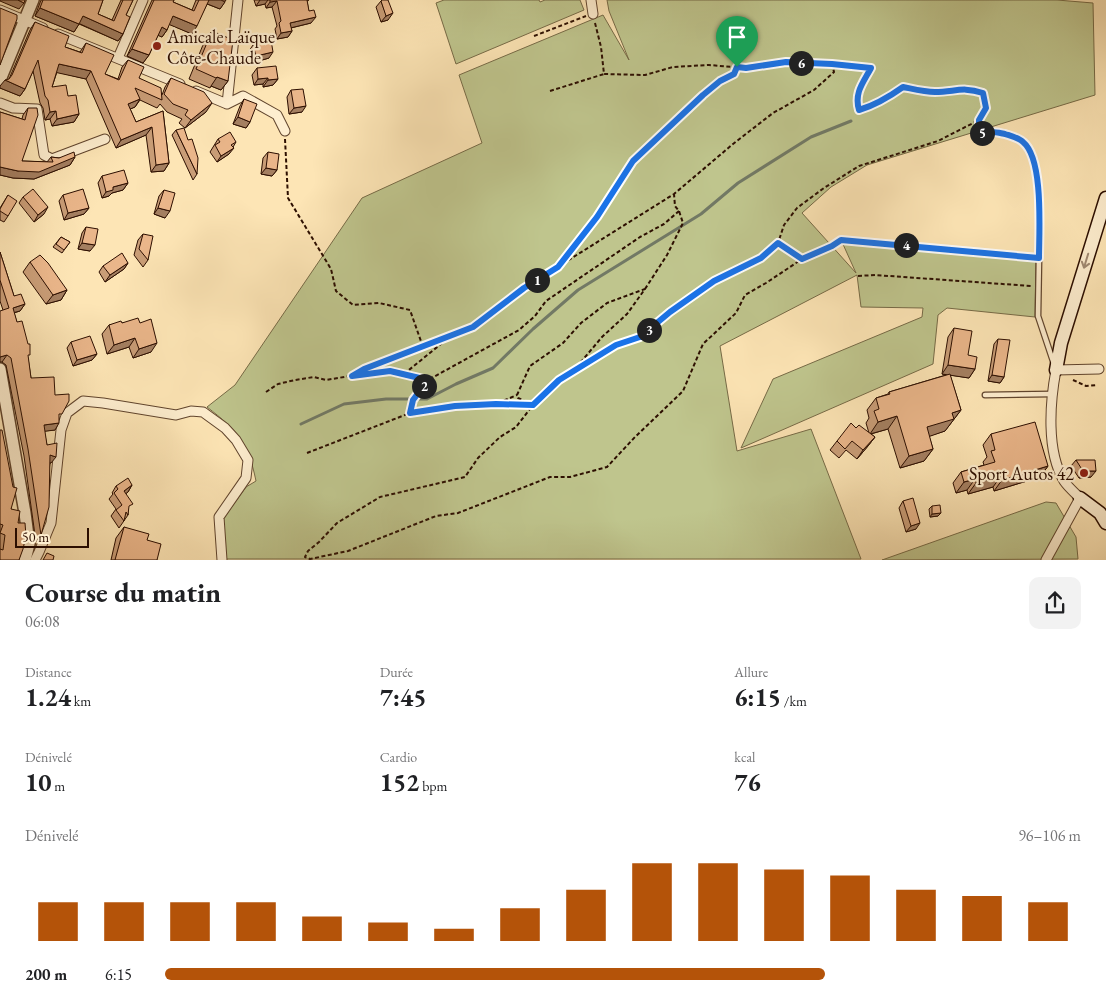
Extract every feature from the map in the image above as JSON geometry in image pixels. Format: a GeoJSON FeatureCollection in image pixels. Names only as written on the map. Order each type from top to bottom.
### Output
{"type":"FeatureCollection","features":[{"type":"Feature","properties":{"kind":"main road"},"geometry":{"type":"LineString","coordinates":[[1056,370],[1061,343],[1106,198]]}},
{"type":"Feature","properties":{"kind":"main road"},"geometry":{"type":"LineString","coordinates":[[1080,498],[1100,513],[1106,523]]}},
{"type":"Feature","properties":{"kind":"street"},"geometry":{"type":"LineString","coordinates":[[0,80],[33,0]]}},
{"type":"Feature","properties":{"kind":"street"},"geometry":{"type":"LineString","coordinates":[[118,58],[143,0]]}},
{"type":"Feature","properties":{"kind":"street"},"geometry":{"type":"LineString","coordinates":[[227,104],[238,0]]}},
{"type":"Feature","properties":{"kind":"street"},"geometry":{"type":"LineString","coordinates":[[591,0],[593,14]]}},
{"type":"Feature","properties":{"kind":"street"},"geometry":{"type":"LineString","coordinates":[[0,10],[227,104],[243,96],[277,115],[285,131]]}},
{"type":"Feature","properties":{"kind":"street"},"geometry":{"type":"LineString","coordinates":[[0,103],[13,108],[37,109],[44,155],[52,159],[105,139]]}},
{"type":"Feature","properties":{"kind":"street"},"geometry":{"type":"LineString","coordinates":[[0,369],[25,512],[29,544],[25,560]]}},
{"type":"Feature","properties":{"kind":"street"},"geometry":{"type":"LineString","coordinates":[[1046,560],[1080,498],[1064,482],[1054,458],[1051,416],[1056,370],[1099,369]]}},
{"type":"Feature","properties":{"kind":"street"},"geometry":{"type":"LineString","coordinates":[[35,560],[50,523],[61,430],[67,413],[83,401],[176,415],[191,411],[204,412],[225,428],[236,440],[248,460],[246,478],[219,517],[222,560]]}},
{"type":"Feature","properties":{"kind":"lane"},"geometry":{"type":"LineString","coordinates":[[1039,258],[1038,316],[1056,370]]}},
{"type":"Feature","properties":{"kind":"lane"},"geometry":{"type":"LineString","coordinates":[[986,395],[1052,394]]}},
{"type":"Feature","properties":{"kind":"path"},"geometry":{"type":"LineString","coordinates":[[534,36],[593,14],[601,47],[604,74]]}},
{"type":"Feature","properties":{"kind":"path"},"geometry":{"type":"LineString","coordinates":[[550,91],[604,74],[645,75],[673,67],[709,65],[746,68],[786,62],[871,68],[856,100],[859,110],[880,102],[903,87],[935,92],[972,89],[983,93],[986,108],[979,120],[979,134],[991,131],[1009,135],[1023,142],[1030,152],[1036,170],[1038,191],[1039,258],[841,240],[802,259],[744,295],[736,313],[704,344],[683,391],[607,467],[570,477],[550,477],[458,513],[436,516],[348,551],[310,559],[306,556],[308,551],[337,523],[380,497],[465,477],[478,458],[500,437],[516,426],[533,405],[559,380],[616,345],[640,337],[670,312],[714,281],[761,258],[778,243],[784,225],[797,208],[824,188],[859,166],[938,141],[979,120]]}},
{"type":"Feature","properties":{"kind":"path"},"geometry":{"type":"LineString","coordinates":[[352,376],[364,369],[473,327],[524,288],[674,194],[772,113],[814,90],[834,72],[832,64]]}},
{"type":"Feature","properties":{"kind":"path"},"geometry":{"type":"LineString","coordinates":[[558,267],[597,217],[633,161],[703,95],[720,81],[734,74],[737,67]]}},
{"type":"Feature","properties":{"kind":"path"},"geometry":{"type":"LineString","coordinates":[[285,131],[288,198],[331,269],[336,291],[353,305],[379,303],[410,310],[423,347]]}},
{"type":"Feature","properties":{"kind":"path"},"geometry":{"type":"LineString","coordinates":[[573,372],[602,337],[627,314],[667,255],[683,223],[675,206],[674,194]]}},
{"type":"Feature","properties":{"kind":"path"},"geometry":{"type":"LineString","coordinates":[[410,413],[413,400],[428,380],[519,330],[535,316],[546,301],[640,237],[664,224],[679,211]]}},
{"type":"Feature","properties":{"kind":"path"},"geometry":{"type":"LineString","coordinates":[[778,243],[802,259]]}},
{"type":"Feature","properties":{"kind":"path"},"geometry":{"type":"LineString","coordinates":[[858,276],[875,274],[1039,287]]}},
{"type":"Feature","properties":{"kind":"path"},"geometry":{"type":"LineString","coordinates":[[496,404],[516,395],[530,366],[563,343],[580,322],[607,303],[645,289]]}},
{"type":"Feature","properties":{"kind":"path"},"geometry":{"type":"LineString","coordinates":[[404,374],[450,336]]}},
{"type":"Feature","properties":{"kind":"path"},"geometry":{"type":"LineString","coordinates":[[266,392],[278,384],[295,380],[314,377],[326,380],[390,371],[428,380]]}},
{"type":"Feature","properties":{"kind":"path"},"geometry":{"type":"LineString","coordinates":[[1080,384],[1086,386],[1097,385]]}},
{"type":"Feature","properties":{"kind":"path"},"geometry":{"type":"LineString","coordinates":[[516,395],[518,398],[533,405]]}},
{"type":"Feature","properties":{"kind":"path"},"geometry":{"type":"LineString","coordinates":[[307,453],[410,413],[455,406],[533,405]]}},
{"type":"Feature","properties":{"kind":"green space"},"geometry":{"type":"Polygon","coordinates":[[[444,0],[539,0],[540,2],[545,0],[580,0],[584,10],[456,64],[436,3],[444,0]]]}},
{"type":"Feature","properties":{"kind":"green space"},"geometry":{"type":"Polygon","coordinates":[[[607,0],[1057,0],[1093,3],[1095,95],[867,165],[831,187],[802,213],[856,273],[842,242],[1036,260],[1035,317],[947,308],[938,315],[933,364],[741,448],[773,379],[922,317],[923,308],[861,307],[857,275],[720,346],[737,451],[811,429],[861,559],[225,559],[223,519],[246,487],[256,481],[249,456],[240,438],[227,423],[207,407],[235,385],[362,198],[482,143],[459,75],[603,15],[629,60],[609,11],[607,0]]]}},
{"type":"Feature","properties":{"kind":"green space"},"geometry":{"type":"Polygon","coordinates":[[[1046,502],[1056,503],[1076,537],[1078,559],[882,560],[1046,502]]]}},
{"type":"Feature","properties":{"kind":"building"},"geometry":{"type":"Polygon","coordinates":[[[43,0],[103,0],[98,14],[114,21],[123,0],[133,0],[126,15],[130,17],[123,34],[83,16],[79,24],[40,8],[43,0]]]}},
{"type":"Feature","properties":{"kind":"building"},"geometry":{"type":"Polygon","coordinates":[[[154,0],[174,0],[173,2],[194,11],[199,0],[209,0],[197,26],[173,16],[167,30],[162,27],[149,55],[132,49],[154,0]]]}},
{"type":"Feature","properties":{"kind":"building"},"geometry":{"type":"Polygon","coordinates":[[[270,0],[307,0],[309,11],[314,10],[316,17],[290,23],[292,31],[281,33],[277,1],[270,2],[270,0]]]}},
{"type":"Feature","properties":{"kind":"building"},"geometry":{"type":"Polygon","coordinates":[[[382,0],[388,0],[393,13],[386,16],[382,0]]]}},
{"type":"Feature","properties":{"kind":"building"},"geometry":{"type":"Polygon","coordinates":[[[0,8],[17,15],[17,19],[0,65],[0,8]]]}},
{"type":"Feature","properties":{"kind":"building"},"geometry":{"type":"Polygon","coordinates":[[[35,22],[69,36],[65,47],[82,53],[86,43],[114,55],[105,74],[119,80],[128,60],[144,67],[139,78],[161,88],[162,100],[135,88],[140,99],[128,104],[136,122],[163,111],[169,163],[156,165],[152,127],[121,140],[91,71],[59,64],[52,87],[66,85],[68,96],[76,95],[79,114],[57,119],[56,111],[50,112],[38,60],[25,89],[5,80],[9,79],[12,75],[35,22]]]}},
{"type":"Feature","properties":{"kind":"building"},"geometry":{"type":"Polygon","coordinates":[[[212,31],[233,40],[228,81],[196,69],[212,31]]]}},
{"type":"Feature","properties":{"kind":"building"},"geometry":{"type":"Polygon","coordinates":[[[271,40],[273,52],[256,56],[253,45],[271,40]]]}},
{"type":"Feature","properties":{"kind":"building"},"geometry":{"type":"Polygon","coordinates":[[[276,66],[278,79],[258,79],[257,68],[276,66]]]}},
{"type":"Feature","properties":{"kind":"building"},"geometry":{"type":"Polygon","coordinates":[[[171,78],[204,92],[212,103],[191,120],[185,115],[188,110],[173,104],[164,94],[171,78]]]}},
{"type":"Feature","properties":{"kind":"building"},"geometry":{"type":"Polygon","coordinates":[[[303,89],[306,106],[294,108],[291,90],[303,89]]]}},
{"type":"Feature","properties":{"kind":"building"},"geometry":{"type":"Polygon","coordinates":[[[244,99],[257,104],[250,122],[238,117],[244,99]]]}},
{"type":"Feature","properties":{"kind":"building"},"geometry":{"type":"Polygon","coordinates":[[[28,108],[37,108],[38,115],[22,161],[53,162],[51,157],[59,158],[74,152],[75,157],[39,172],[18,171],[0,167],[0,112],[25,120],[28,108]]]}},
{"type":"Feature","properties":{"kind":"building"},"geometry":{"type":"Polygon","coordinates":[[[184,128],[188,140],[192,139],[198,158],[197,174],[176,130],[184,128]]]}},
{"type":"Feature","properties":{"kind":"building"},"geometry":{"type":"Polygon","coordinates":[[[230,132],[236,142],[231,145],[234,148],[221,156],[215,145],[220,142],[218,139],[230,132]]]}},
{"type":"Feature","properties":{"kind":"building"},"geometry":{"type":"Polygon","coordinates":[[[268,152],[279,154],[277,170],[266,168],[268,152]]]}},
{"type":"Feature","properties":{"kind":"building"},"geometry":{"type":"Polygon","coordinates":[[[124,170],[128,183],[113,187],[113,190],[106,192],[102,176],[124,170]]]}},
{"type":"Feature","properties":{"kind":"building"},"geometry":{"type":"Polygon","coordinates":[[[33,189],[48,207],[38,215],[23,197],[33,189]]]}},
{"type":"Feature","properties":{"kind":"building"},"geometry":{"type":"Polygon","coordinates":[[[83,189],[89,208],[68,213],[63,195],[83,189]]]}},
{"type":"Feature","properties":{"kind":"building"},"geometry":{"type":"Polygon","coordinates":[[[164,190],[175,193],[170,211],[158,208],[164,190]]]}},
{"type":"Feature","properties":{"kind":"building"},"geometry":{"type":"Polygon","coordinates":[[[8,195],[17,201],[8,216],[0,211],[0,209],[8,195]]]}},
{"type":"Feature","properties":{"kind":"building"},"geometry":{"type":"Polygon","coordinates":[[[86,227],[98,229],[95,245],[82,243],[86,227]]]}},
{"type":"Feature","properties":{"kind":"building"},"geometry":{"type":"Polygon","coordinates":[[[143,234],[153,236],[148,260],[139,249],[143,234]]]}},
{"type":"Feature","properties":{"kind":"building"},"geometry":{"type":"Polygon","coordinates":[[[61,237],[70,242],[64,250],[56,244],[61,237]]]}},
{"type":"Feature","properties":{"kind":"building"},"geometry":{"type":"Polygon","coordinates":[[[0,252],[14,296],[21,294],[25,304],[13,308],[17,322],[22,321],[28,344],[30,344],[30,355],[28,355],[31,378],[54,377],[55,395],[69,394],[69,401],[62,414],[59,414],[59,423],[44,425],[47,445],[57,443],[56,457],[50,455],[49,507],[41,535],[28,449],[11,358],[7,355],[0,357],[0,311],[9,308],[0,280],[0,252]]]}},
{"type":"Feature","properties":{"kind":"building"},"geometry":{"type":"Polygon","coordinates":[[[122,253],[128,263],[110,275],[103,266],[122,253]]]}},
{"type":"Feature","properties":{"kind":"building"},"geometry":{"type":"Polygon","coordinates":[[[40,255],[67,290],[53,295],[30,262],[40,255]]]}},
{"type":"Feature","properties":{"kind":"building"},"geometry":{"type":"Polygon","coordinates":[[[138,318],[140,323],[151,319],[157,343],[139,349],[135,338],[114,345],[109,325],[138,318]]]}},
{"type":"Feature","properties":{"kind":"building"},"geometry":{"type":"Polygon","coordinates":[[[954,328],[972,331],[968,355],[977,357],[975,369],[948,365],[954,328]]]}},
{"type":"Feature","properties":{"kind":"building"},"geometry":{"type":"Polygon","coordinates":[[[90,336],[97,354],[77,360],[71,342],[90,336]]]}},
{"type":"Feature","properties":{"kind":"building"},"geometry":{"type":"Polygon","coordinates":[[[998,339],[1010,340],[1004,377],[992,375],[998,339]]]}},
{"type":"Feature","properties":{"kind":"building"},"geometry":{"type":"Polygon","coordinates":[[[950,374],[961,410],[952,413],[954,419],[927,427],[933,449],[909,456],[897,416],[878,422],[874,411],[879,409],[876,398],[890,394],[889,392],[950,374]]]}},
{"type":"Feature","properties":{"kind":"building"},"geometry":{"type":"Polygon","coordinates":[[[1035,422],[1048,466],[1002,480],[1001,476],[976,483],[975,479],[964,482],[961,472],[995,462],[991,451],[995,450],[991,434],[1035,422]]]}},
{"type":"Feature","properties":{"kind":"building"},"geometry":{"type":"Polygon","coordinates":[[[851,423],[856,428],[859,425],[875,437],[863,450],[852,441],[845,449],[837,441],[851,423]]]}},
{"type":"Feature","properties":{"kind":"building"},"geometry":{"type":"Polygon","coordinates":[[[0,430],[2,430],[13,487],[17,488],[11,509],[20,511],[18,523],[25,523],[26,536],[19,560],[0,560],[0,549],[3,550],[5,535],[0,533],[3,525],[0,524],[0,430]]]}},
{"type":"Feature","properties":{"kind":"building"},"geometry":{"type":"Polygon","coordinates":[[[1076,460],[1095,460],[1096,471],[1083,471],[1076,460]]]}},
{"type":"Feature","properties":{"kind":"building"},"geometry":{"type":"Polygon","coordinates":[[[128,478],[132,485],[124,491],[133,504],[129,506],[128,515],[126,512],[124,521],[116,510],[122,505],[114,493],[118,489],[116,486],[128,478]]]}},
{"type":"Feature","properties":{"kind":"building"},"geometry":{"type":"Polygon","coordinates":[[[913,498],[920,523],[911,526],[903,501],[913,498]]]}},
{"type":"Feature","properties":{"kind":"building"},"geometry":{"type":"Polygon","coordinates":[[[940,505],[941,513],[932,514],[932,506],[940,505]]]}},
{"type":"Feature","properties":{"kind":"building"},"geometry":{"type":"Polygon","coordinates":[[[124,527],[149,534],[147,540],[161,544],[157,560],[115,560],[124,527]]]}},
{"type":"Feature","properties":{"kind":"building"},"geometry":{"type":"Polygon","coordinates":[[[47,553],[54,556],[53,560],[43,560],[47,553]]]}},
{"type":"Feature","properties":{"kind":"waterway"},"geometry":{"type":"LineString","coordinates":[[301,424],[344,404],[386,399],[427,399],[493,368],[533,329],[578,290],[701,214],[738,183],[811,137],[851,121]]}},
{"type":"Feature","properties":{"kind":"place","name":"Amicale Laïque Côte-Chaude"},"geometry":{"type":"Point","coordinates":[157,46]}},
{"type":"Feature","properties":{"kind":"place","name":"Sport Autos 42"},"geometry":{"type":"Point","coordinates":[1084,473]}},
{"type":"Feature","properties":{"kind":"route"},"geometry":{"type":"LineString","coordinates":[[786,62],[871,68],[856,100],[859,110],[874,106],[903,87],[935,92],[972,89],[983,93],[986,108],[979,120],[979,134],[991,131],[1009,135],[1023,142],[1030,152],[1036,170],[1038,191],[1039,258],[841,240],[802,259],[778,243],[761,258],[714,281],[670,312],[640,337],[616,345],[559,380],[533,405],[455,406],[410,413],[413,400],[428,380],[390,371],[352,376],[391,358],[473,327],[524,288],[558,267],[597,217],[633,161],[703,95],[720,81],[734,74],[737,67],[746,68],[786,62]]}}]}
